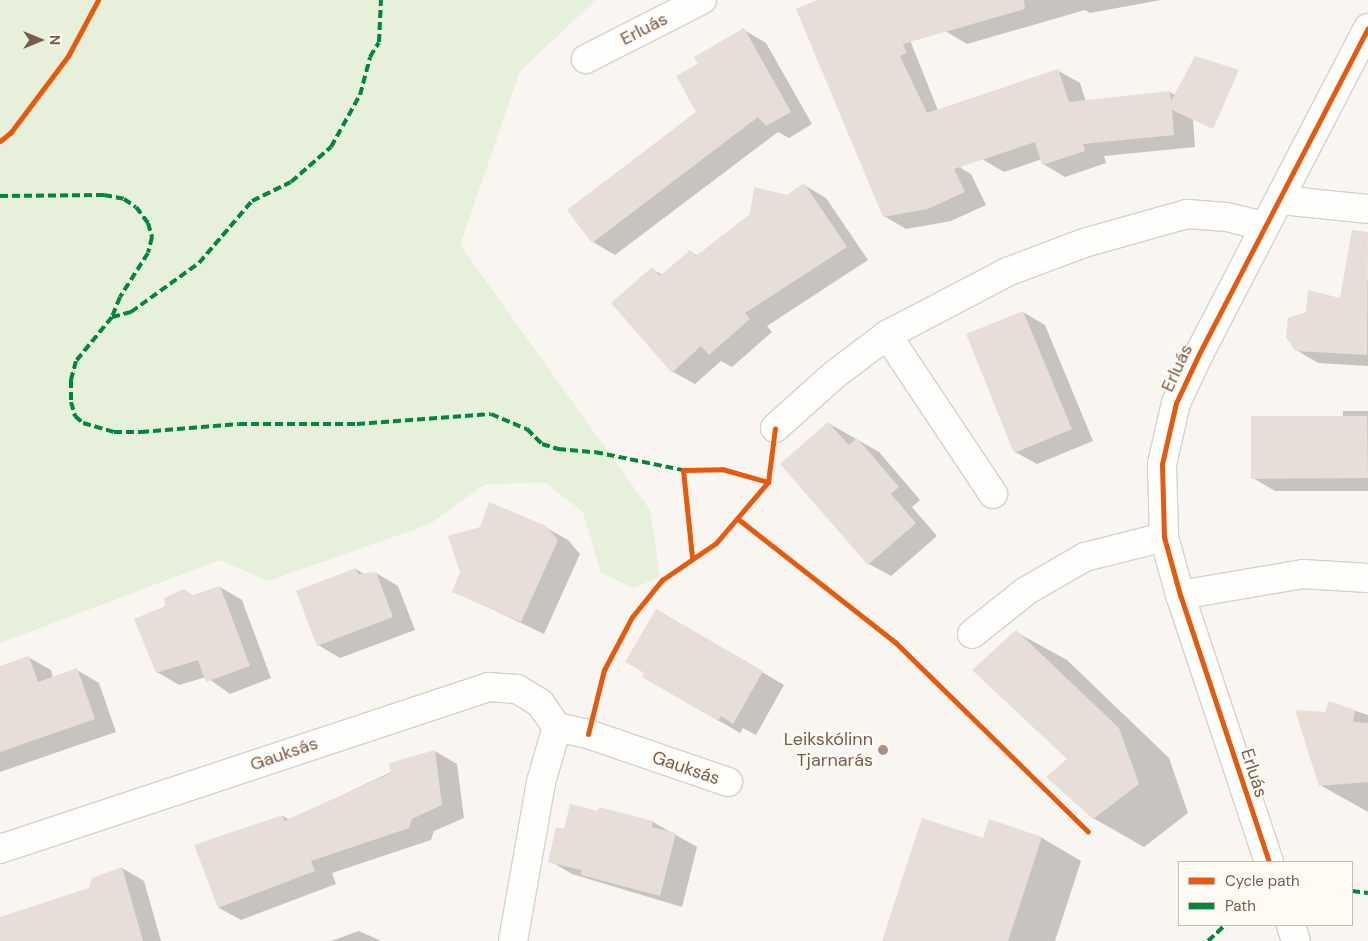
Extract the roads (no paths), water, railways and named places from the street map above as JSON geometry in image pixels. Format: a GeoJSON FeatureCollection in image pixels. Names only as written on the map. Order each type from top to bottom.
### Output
{"type":"FeatureCollection","features":[{"type":"Feature","properties":{"kind":"street","name":"Erluás"},"geometry":{"type":"LineString","coordinates":[[586,58],[702,0]]}},
{"type":"Feature","properties":{"kind":"street","name":"Erluás"},"geometry":{"type":"LineString","coordinates":[[1270,861],[1180,595],[1164,537],[1162,464],[1176,403],[1264,226],[1281,200],[1368,28]]}},
{"type":"Feature","properties":{"kind":"street"},"geometry":{"type":"LineString","coordinates":[[1281,200],[1368,209]]}},
{"type":"Feature","properties":{"kind":"street"},"geometry":{"type":"LineString","coordinates":[[775,428],[834,375],[887,335],[1007,272],[1084,243],[1187,214],[1227,217],[1264,226]]}},
{"type":"Feature","properties":{"kind":"street"},"geometry":{"type":"LineString","coordinates":[[887,335],[993,494]]}},
{"type":"Feature","properties":{"kind":"street"},"geometry":{"type":"LineString","coordinates":[[972,634],[1026,591],[1085,557],[1164,537]]}},
{"type":"Feature","properties":{"kind":"street"},"geometry":{"type":"LineString","coordinates":[[1180,595],[1303,574],[1368,578]]}},
{"type":"Feature","properties":{"kind":"street","name":"Gauksás"},"geometry":{"type":"LineString","coordinates":[[0,849],[489,687],[517,690],[540,703],[557,727],[588,734],[728,782]]}},
{"type":"Feature","properties":{"kind":"street"},"geometry":{"type":"LineString","coordinates":[[513,941],[541,782],[557,727]]}},
{"type":"Feature","properties":{"kind":"street"},"geometry":{"type":"LineString","coordinates":[[1290,926],[1296,941]]}},
{"type":"Feature","properties":{"kind":"place","name":"Leikskólinn Tjarnarás"},"geometry":{"type":"Point","coordinates":[883,750]}}]}
